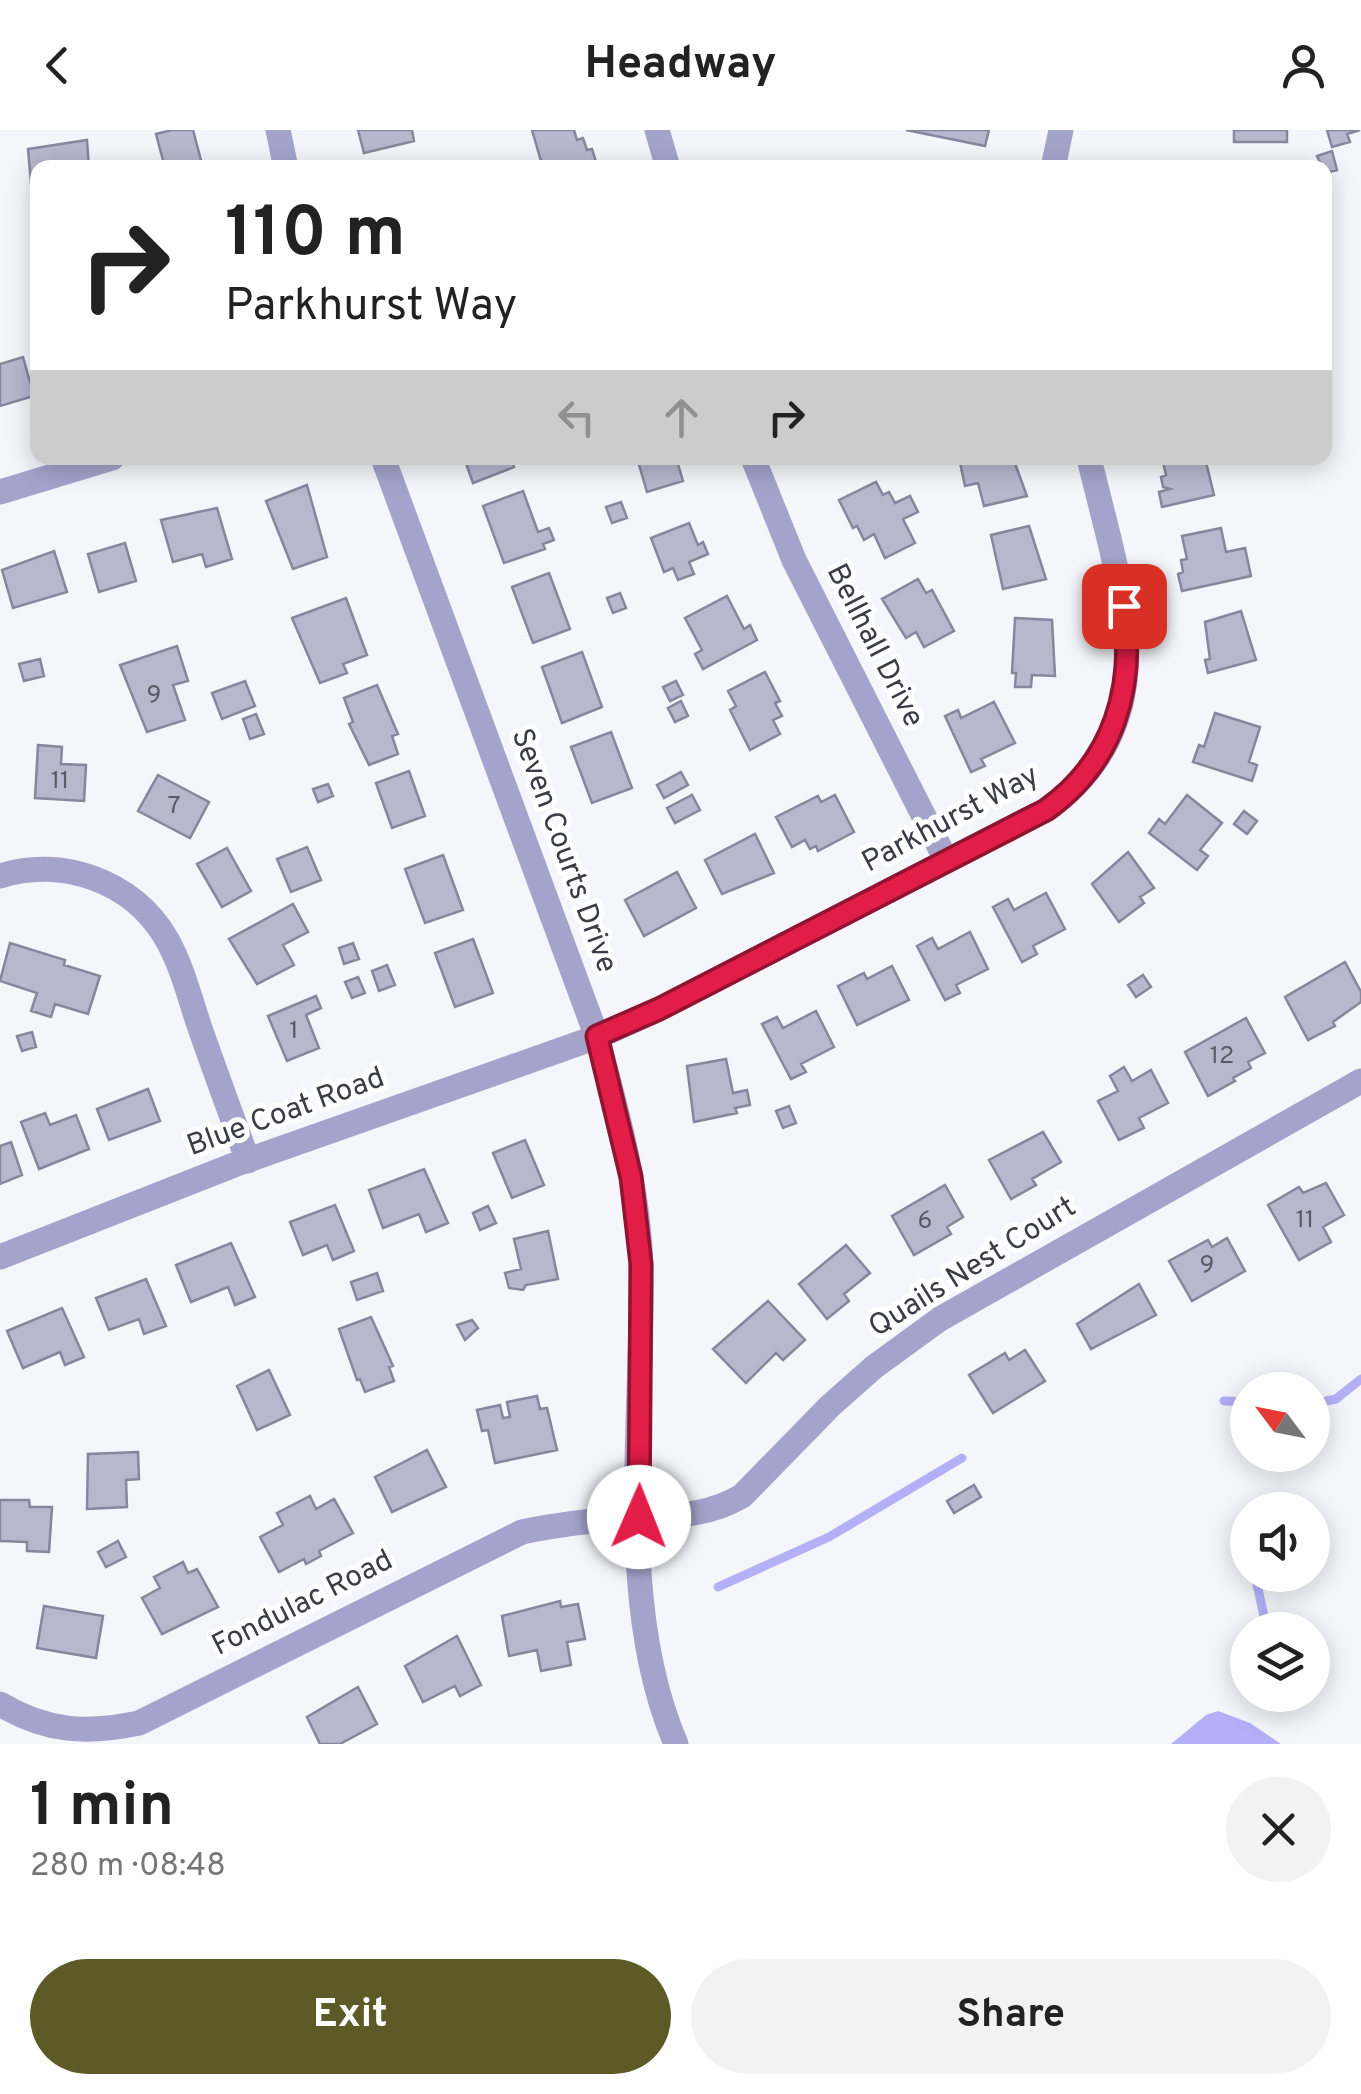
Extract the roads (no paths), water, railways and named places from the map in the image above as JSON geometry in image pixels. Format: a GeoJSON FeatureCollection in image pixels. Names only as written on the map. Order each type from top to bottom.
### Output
{"type":"FeatureCollection","features":[{"type":"Feature","properties":{"kind":"street"},"geometry":{"type":"LineString","coordinates":[[278,130],[284,160]]}},
{"type":"Feature","properties":{"kind":"street"},"geometry":{"type":"LineString","coordinates":[[658,130],[666,160]]}},
{"type":"Feature","properties":{"kind":"street"},"geometry":{"type":"LineString","coordinates":[[1055,160],[1061,130]]}},
{"type":"Feature","properties":{"kind":"street"},"geometry":{"type":"LineString","coordinates":[[0,492],[89,465]]}},
{"type":"Feature","properties":{"kind":"street","name":"Seven Courts Drive"},"geometry":{"type":"LineString","coordinates":[[386,465],[597,1036],[631,1177],[641,1264],[642,1599],[654,1678],[676,1744]]}},
{"type":"Feature","properties":{"kind":"street","name":"Bellhall Drive"},"geometry":{"type":"LineString","coordinates":[[755,465],[794,560],[946,860]]}},
{"type":"Feature","properties":{"kind":"street","name":"Parkhurst Way"},"geometry":{"type":"LineString","coordinates":[[597,1036],[659,1009],[1046,810],[1067,795],[1098,757],[1124,701],[1128,637],[1091,465]]}},
{"type":"Feature","properties":{"kind":"street"},"geometry":{"type":"LineString","coordinates":[[0,876],[38,868],[81,874],[117,890],[156,922],[179,963],[248,1160]]}},
{"type":"Feature","properties":{"kind":"street","name":"Blue Coat Road"},"geometry":{"type":"LineString","coordinates":[[0,1258],[248,1160],[597,1036]]}},
{"type":"Feature","properties":{"kind":"street","name":"Quails Nest Court"},"geometry":{"type":"LineString","coordinates":[[639,1517],[676,1517],[721,1508],[742,1496],[874,1367],[940,1320],[1361,1081]]}},
{"type":"Feature","properties":{"kind":"street","name":"Fondulac Road"},"geometry":{"type":"LineString","coordinates":[[0,1704],[60,1730],[110,1729],[140,1723],[522,1532],[639,1517]]}},
{"type":"Feature","properties":{"kind":"waterway"},"geometry":{"type":"LineString","coordinates":[[1330,1400],[1361,1379]]}},
{"type":"Feature","properties":{"kind":"waterway"},"geometry":{"type":"LineString","coordinates":[[1224,1401],[1230,1401]]}},
{"type":"Feature","properties":{"kind":"waterway"},"geometry":{"type":"LineString","coordinates":[[718,1587],[829,1537],[962,1458]]}},
{"type":"Feature","properties":{"kind":"waterway"},"geometry":{"type":"LineString","coordinates":[[1259,1592],[1263,1612]]}}]}
